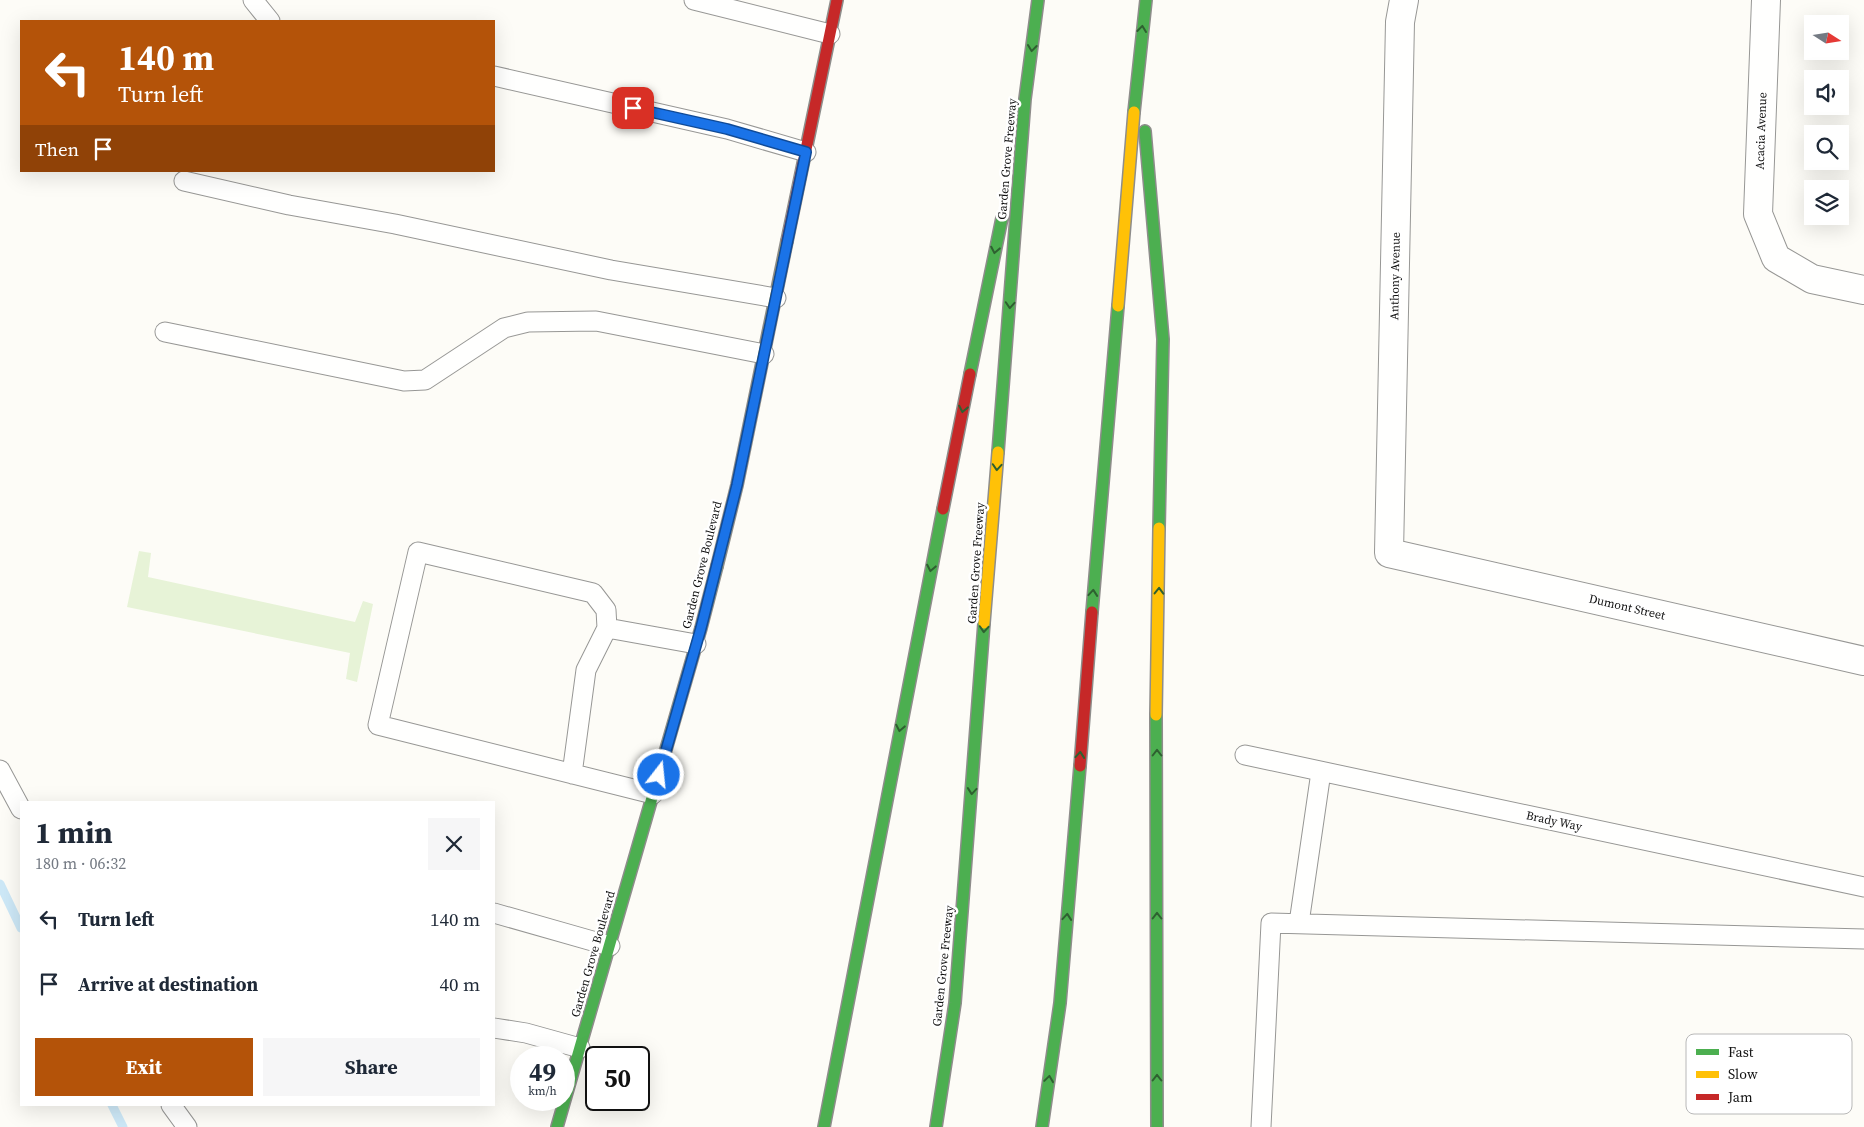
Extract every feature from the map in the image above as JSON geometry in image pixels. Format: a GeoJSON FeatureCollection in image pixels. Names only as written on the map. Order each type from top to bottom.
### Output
{"type":"FeatureCollection","features":[{"type":"Feature","properties":{"kind":"main road","name":"Garden Grove Boulevard"},"geometry":{"type":"LineString","coordinates":[[557,1127],[696,644],[737,485],[837,0]]}},
{"type":"Feature","properties":{"kind":"main road","name":"Garden Grove Freeway"},"geometry":{"type":"LineString","coordinates":[[936,1127],[955,1003],[1026,99],[1038,0]]}},
{"type":"Feature","properties":{"kind":"main road"},"geometry":{"type":"LineString","coordinates":[[1042,1127],[1060,1004],[1138,57],[1146,0]]}},
{"type":"Feature","properties":{"kind":"main road"},"geometry":{"type":"LineString","coordinates":[[1138,57],[1163,339],[1156,704],[1157,1127]]}},
{"type":"Feature","properties":{"kind":"main road"},"geometry":{"type":"LineString","coordinates":[[824,1127],[916,642],[1026,99]]}},
{"type":"Feature","properties":{"kind":"street","name":"Anthony Avenue"},"geometry":{"type":"LineString","coordinates":[[1389,553],[1400,22],[1404,0]]}},
{"type":"Feature","properties":{"kind":"street","name":"Acacia Avenue"},"geometry":{"type":"LineString","coordinates":[[1766,0],[1758,214],[1776,258],[1812,279],[1864,290]]}},
{"type":"Feature","properties":{"kind":"street","name":"Dumont Street"},"geometry":{"type":"LineString","coordinates":[[1389,553],[1864,661]]}},
{"type":"Feature","properties":{"kind":"lane"},"geometry":{"type":"LineString","coordinates":[[253,0],[269,20]]}},
{"type":"Feature","properties":{"kind":"lane"},"geometry":{"type":"LineString","coordinates":[[694,0],[830,34]]}},
{"type":"Feature","properties":{"kind":"lane"},"geometry":{"type":"LineString","coordinates":[[495,76],[727,129],[806,152]]}},
{"type":"Feature","properties":{"kind":"lane"},"geometry":{"type":"LineString","coordinates":[[184,181],[289,205],[395,224],[612,270],[776,298]]}},
{"type":"Feature","properties":{"kind":"lane"},"geometry":{"type":"LineString","coordinates":[[165,332],[404,381],[425,380],[504,328],[528,322],[596,321],[764,354]]}},
{"type":"Feature","properties":{"kind":"lane"},"geometry":{"type":"LineString","coordinates":[[572,774],[586,670],[607,628],[606,610],[594,593],[418,552],[378,725],[572,774],[653,794]]}},
{"type":"Feature","properties":{"kind":"lane"},"geometry":{"type":"LineString","coordinates":[[607,628],[696,644]]}},
{"type":"Feature","properties":{"kind":"lane","name":"Brady Way"},"geometry":{"type":"LineString","coordinates":[[1245,755],[1864,887]]}},
{"type":"Feature","properties":{"kind":"lane"},"geometry":{"type":"LineString","coordinates":[[0,770],[20,807]]}},
{"type":"Feature","properties":{"kind":"lane"},"geometry":{"type":"LineString","coordinates":[[1299,924],[1321,772]]}},
{"type":"Feature","properties":{"kind":"lane"},"geometry":{"type":"LineString","coordinates":[[495,914],[610,946]]}},
{"type":"Feature","properties":{"kind":"lane"},"geometry":{"type":"LineString","coordinates":[[1261,1127],[1271,923],[1864,939]]}},
{"type":"Feature","properties":{"kind":"lane"},"geometry":{"type":"LineString","coordinates":[[495,1028],[526,1033],[580,1048]]}},
{"type":"Feature","properties":{"kind":"lane"},"geometry":{"type":"LineString","coordinates":[[172,1106],[187,1127]]}},
{"type":"Feature","properties":{"kind":"green space"},"geometry":{"type":"Polygon","coordinates":[[[139,551],[151,553],[148,577],[355,622],[363,601],[373,604],[357,682],[346,679],[350,653],[127,607],[139,551]]]}},
{"type":"Feature","properties":{"kind":"waterway"},"geometry":{"type":"LineString","coordinates":[[0,884],[20,926]]}},
{"type":"Feature","properties":{"kind":"waterway"},"geometry":{"type":"LineString","coordinates":[[112,1106],[123,1127]]}},
{"type":"Feature","properties":{"kind":"traffic: fast"},"geometry":{"type":"LineString","coordinates":[[998,452],[1025,99],[1038,0]]}},
{"type":"Feature","properties":{"kind":"traffic: fast"},"geometry":{"type":"LineString","coordinates":[[1134,112],[1146,0]]}},
{"type":"Feature","properties":{"kind":"traffic: fast"},"geometry":{"type":"LineString","coordinates":[[1145,131],[1163,339],[1159,528]]}},
{"type":"Feature","properties":{"kind":"traffic: fast"},"geometry":{"type":"LineString","coordinates":[[970,374],[1002,218]]}},
{"type":"Feature","properties":{"kind":"traffic: fast"},"geometry":{"type":"LineString","coordinates":[[1092,612],[1118,306]]}},
{"type":"Feature","properties":{"kind":"traffic: fast"},"geometry":{"type":"LineString","coordinates":[[824,1127],[943,509]]}},
{"type":"Feature","properties":{"kind":"traffic: fast"},"geometry":{"type":"LineString","coordinates":[[557,1127],[701,628],[717,566]]}},
{"type":"Feature","properties":{"kind":"traffic: fast"},"geometry":{"type":"LineString","coordinates":[[936,1127],[955,1003],[984,623]]}},
{"type":"Feature","properties":{"kind":"traffic: fast"},"geometry":{"type":"LineString","coordinates":[[1156,715],[1157,1127]]}},
{"type":"Feature","properties":{"kind":"traffic: fast"},"geometry":{"type":"LineString","coordinates":[[1042,1127],[1060,1003],[1080,766]]}},
{"type":"Feature","properties":{"kind":"traffic: slow"},"geometry":{"type":"LineString","coordinates":[[1118,306],[1134,112]]}},
{"type":"Feature","properties":{"kind":"traffic: slow"},"geometry":{"type":"LineString","coordinates":[[717,566],[737,485],[787,241]]}},
{"type":"Feature","properties":{"kind":"traffic: slow"},"geometry":{"type":"LineString","coordinates":[[984,623],[998,452]]}},
{"type":"Feature","properties":{"kind":"traffic: slow"},"geometry":{"type":"LineString","coordinates":[[1156,715],[1159,528]]}},
{"type":"Feature","properties":{"kind":"traffic: jam"},"geometry":{"type":"LineString","coordinates":[[787,241],[837,0]]}},
{"type":"Feature","properties":{"kind":"traffic: jam"},"geometry":{"type":"LineString","coordinates":[[943,509],[970,374]]}},
{"type":"Feature","properties":{"kind":"traffic: jam"},"geometry":{"type":"LineString","coordinates":[[1080,766],[1092,612]]}},
{"type":"Feature","properties":{"kind":"route"},"geometry":{"type":"LineString","coordinates":[[633,108],[727,129],[806,152],[737,485],[701,628],[659,775]]}}]}
